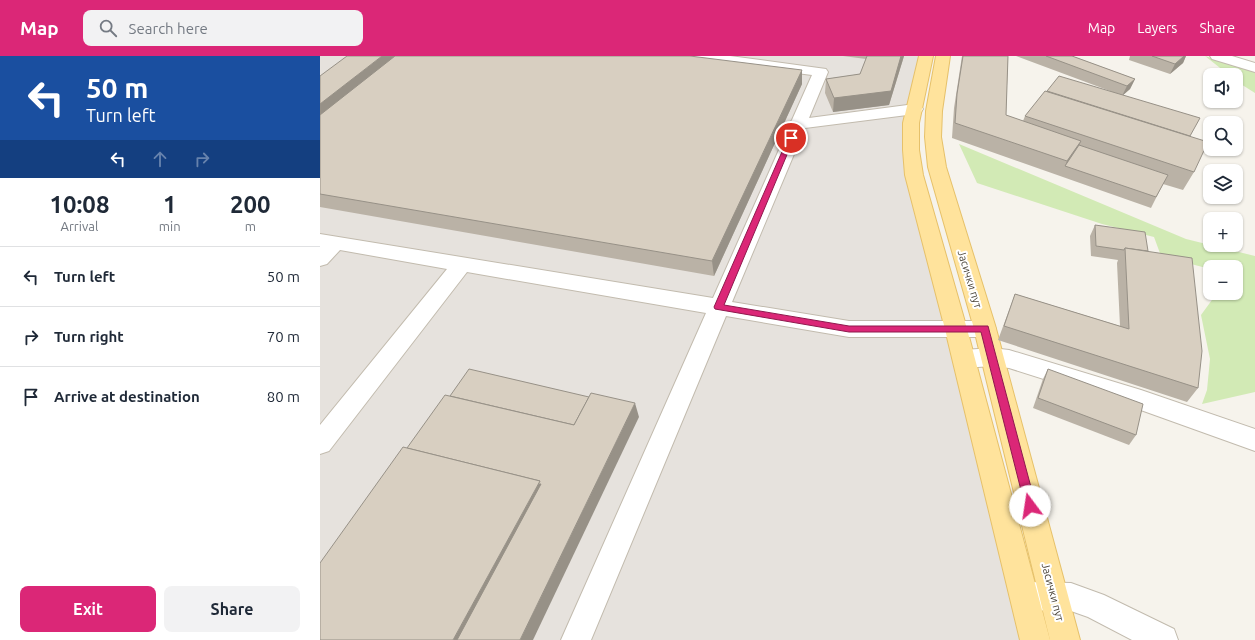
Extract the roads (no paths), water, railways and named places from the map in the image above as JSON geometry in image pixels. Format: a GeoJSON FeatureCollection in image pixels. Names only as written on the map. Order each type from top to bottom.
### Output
{"type":"FeatureCollection","features":[{"type":"Feature","properties":{"kind":"main road"},"geometry":{"type":"LineString","coordinates":[[926,56],[911,123],[911,150],[914,175],[964,359],[1036,640]]}},
{"type":"Feature","properties":{"kind":"main road","name":"Јасички пут"},"geometry":{"type":"LineString","coordinates":[[943,56],[934,111],[933,137],[937,167],[985,329],[1066,640]]}},
{"type":"Feature","properties":{"kind":"lane"},"geometry":{"type":"LineString","coordinates":[[576,640],[718,307],[821,72],[697,56]]}},
{"type":"Feature","properties":{"kind":"lane"},"geometry":{"type":"LineString","coordinates":[[1217,56],[1255,68]]}},
{"type":"Feature","properties":{"kind":"lane"},"geometry":{"type":"LineString","coordinates":[[797,124],[914,109]]}},
{"type":"Feature","properties":{"kind":"lane"},"geometry":{"type":"LineString","coordinates":[[320,259],[328,241],[849,329],[985,329]]}},
{"type":"Feature","properties":{"kind":"lane"},"geometry":{"type":"LineString","coordinates":[[320,443],[462,264]]}},
{"type":"Feature","properties":{"kind":"lane"},"geometry":{"type":"LineString","coordinates":[[964,359],[992,357],[1009,359],[1141,400],[1255,440]]}},
{"type":"Feature","properties":{"kind":"lane"},"geometry":{"type":"LineString","coordinates":[[1025,596],[1071,597],[1094,605],[1163,640]]}}]}
